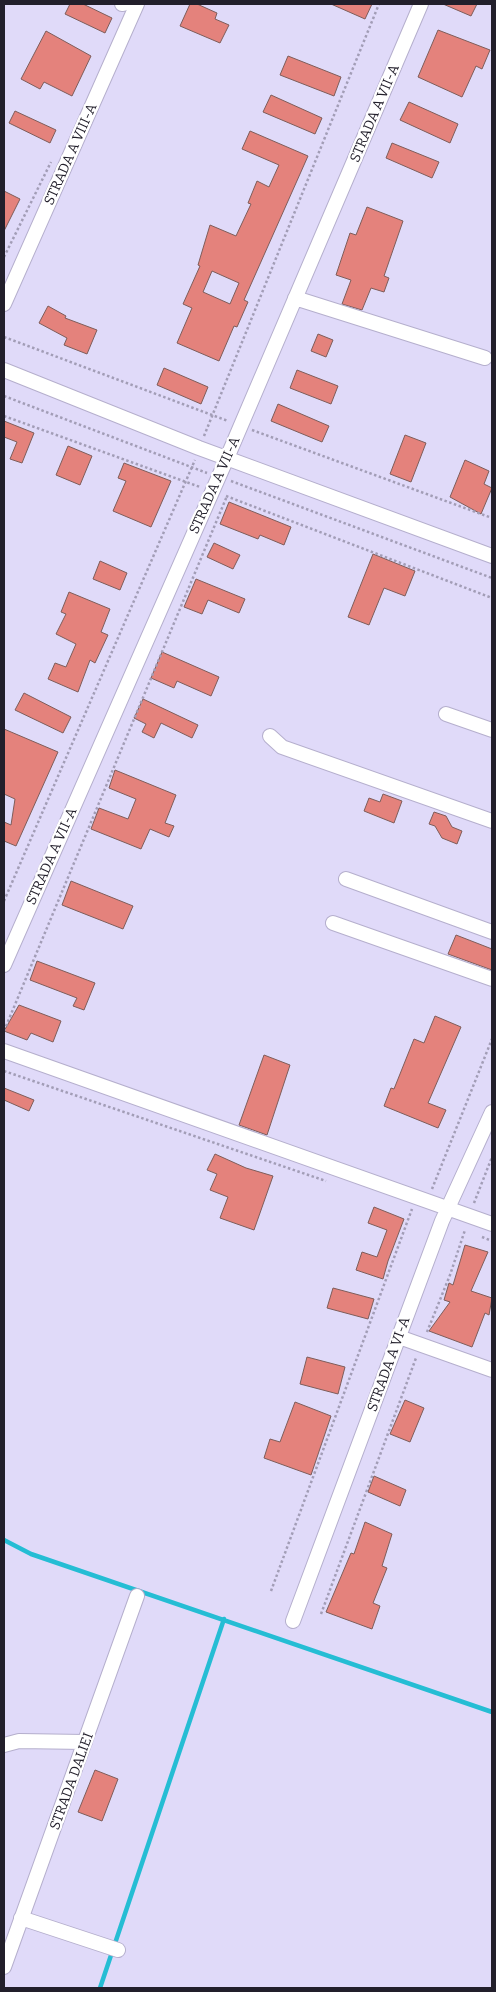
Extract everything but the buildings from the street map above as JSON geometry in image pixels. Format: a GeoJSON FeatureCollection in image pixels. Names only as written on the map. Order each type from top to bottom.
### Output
{"type":"FeatureCollection","features":[{"type":"Feature","properties":{"kind":"street","name":"STRADA A VIII-A"},"geometry":{"type":"LineString","coordinates":[[4,304],[136,4]]}},
{"type":"Feature","properties":{"kind":"street","name":"STRADA A VII-A"},"geometry":{"type":"LineString","coordinates":[[4,965],[227,458],[421,4]]}},
{"type":"Feature","properties":{"kind":"street"},"geometry":{"type":"LineString","coordinates":[[295,298],[485,358]]}},
{"type":"Feature","properties":{"kind":"street"},"geometry":{"type":"LineString","coordinates":[[4,370],[227,458],[492,556]]}},
{"type":"Feature","properties":{"kind":"street"},"geometry":{"type":"LineString","coordinates":[[446,714],[492,730]]}},
{"type":"Feature","properties":{"kind":"street"},"geometry":{"type":"LineString","coordinates":[[270,736],[282,746],[492,821]]}},
{"type":"Feature","properties":{"kind":"street"},"geometry":{"type":"LineString","coordinates":[[346,879],[492,932]]}},
{"type":"Feature","properties":{"kind":"street"},"geometry":{"type":"LineString","coordinates":[[333,922],[492,979]]}},
{"type":"Feature","properties":{"kind":"street"},"geometry":{"type":"LineString","coordinates":[[4,1051],[418,1196],[492,1224]]}},
{"type":"Feature","properties":{"kind":"street","name":"STRADA A VI-A"},"geometry":{"type":"LineString","coordinates":[[293,1621],[447,1207],[492,1112]]}},
{"type":"Feature","properties":{"kind":"street"},"geometry":{"type":"LineString","coordinates":[[398,1337],[492,1370]]}},
{"type":"Feature","properties":{"kind":"street","name":"STRADA DALIEI"},"geometry":{"type":"LineString","coordinates":[[4,1967],[138,1596]]}},
{"type":"Feature","properties":{"kind":"street"},"geometry":{"type":"LineString","coordinates":[[4,1745],[19,1741],[85,1742]]}},
{"type":"Feature","properties":{"kind":"street"},"geometry":{"type":"LineString","coordinates":[[21,1918],[115,1949]]}},
{"type":"Feature","properties":{"kind":"path"},"geometry":{"type":"LineString","coordinates":[[4,396],[492,578]]}},
{"type":"Feature","properties":{"kind":"path"},"geometry":{"type":"LineString","coordinates":[[4,416],[227,496],[492,598]]}},
{"type":"Feature","properties":{"kind":"path"},"geometry":{"type":"LineString","coordinates":[[4,1031],[227,496]]}},
{"type":"Feature","properties":{"kind":"path"},"geometry":{"type":"LineString","coordinates":[[271,1591],[418,1196],[431,1192],[492,1040]]}},
{"type":"Feature","properties":{"kind":"path"},"geometry":{"type":"LineString","coordinates":[[4,1071],[328,1182]]}},
{"type":"Feature","properties":{"kind":"path"},"geometry":{"type":"LineString","coordinates":[[321,1614],[421,1345],[450,1276],[492,1156]]}},
{"type":"Feature","properties":{"kind":"path"},"geometry":{"type":"LineString","coordinates":[[402,1208],[419,1213]]}},
{"type":"Feature","properties":{"kind":"path"},"geometry":{"type":"LineString","coordinates":[[442,1221],[465,1230]]}},
{"type":"Feature","properties":{"kind":"path"},"geometry":{"type":"LineString","coordinates":[[474,1234],[492,1241]]}},
{"type":"Feature","properties":{"kind":"waterway"},"geometry":{"type":"LineString","coordinates":[[4,1540],[31,1554],[492,1712]]}},
{"type":"Feature","properties":{"kind":"waterway"},"geometry":{"type":"LineString","coordinates":[[100,1988],[224,1619]]}}]}
